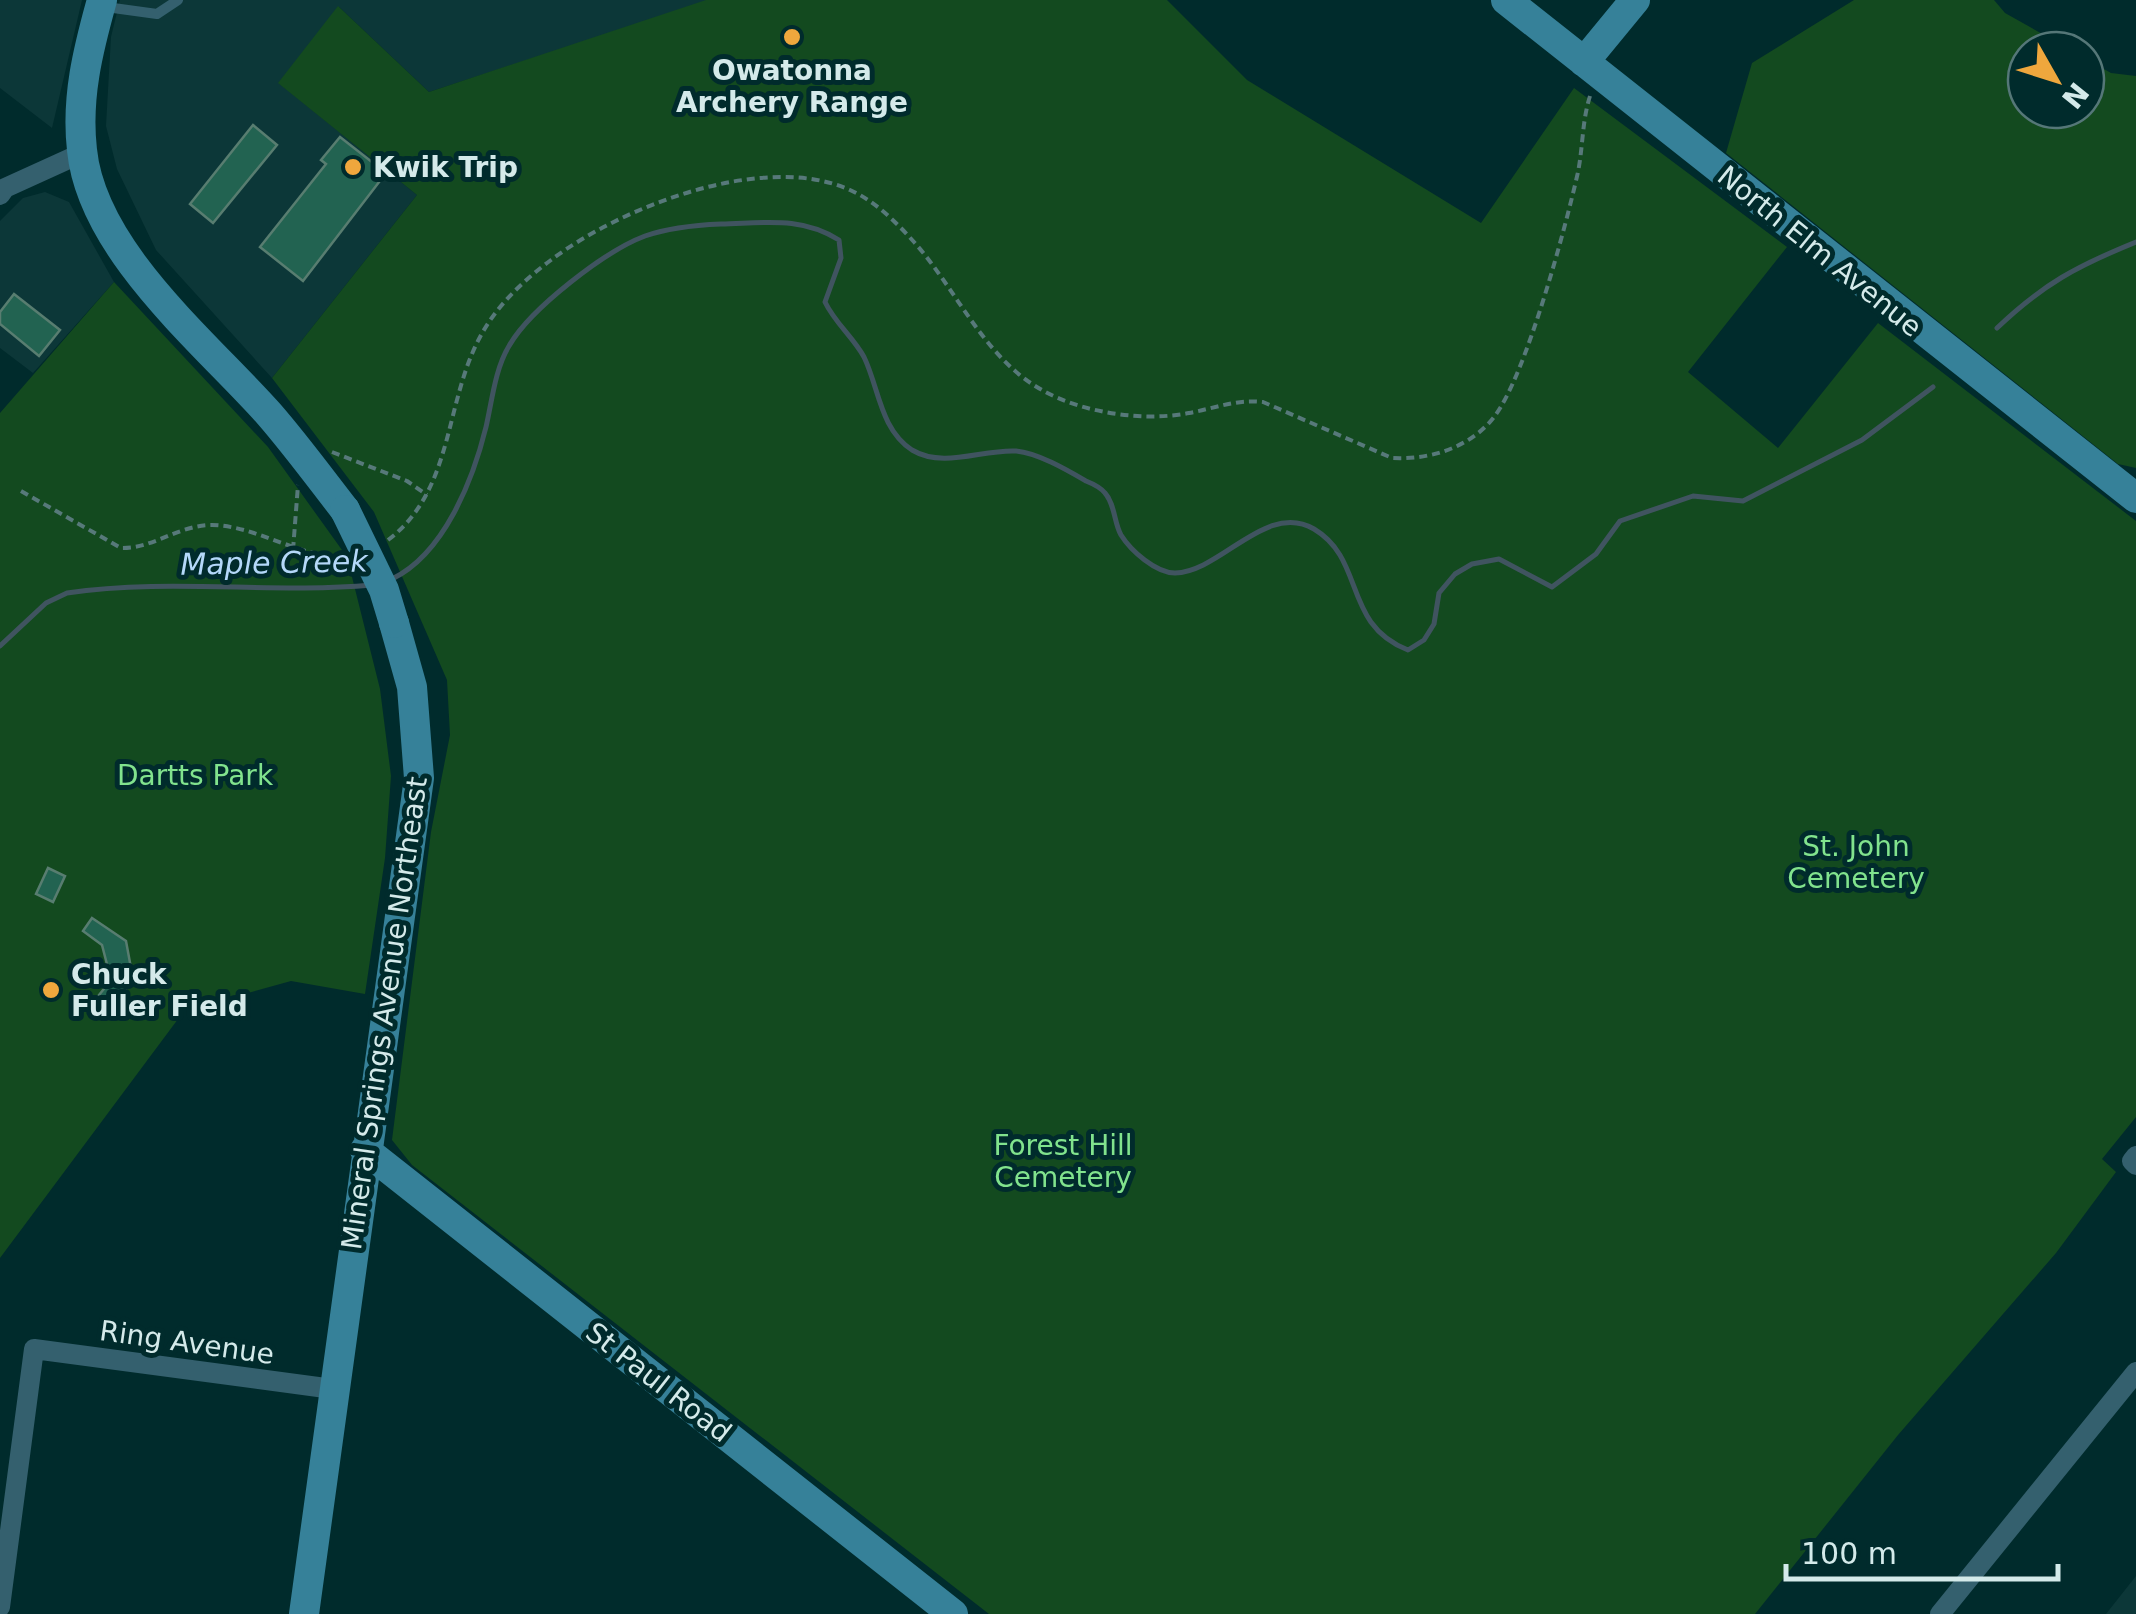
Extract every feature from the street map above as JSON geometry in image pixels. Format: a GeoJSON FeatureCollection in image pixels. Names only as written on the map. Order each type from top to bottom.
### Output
{"type":"FeatureCollection","features":[{"type":"Feature","properties":{"kind":"main road","name":"North Elm Avenue"},"geometry":{"type":"LineString","coordinates":[[1506,0],[2136,498]]}},
{"type":"Feature","properties":{"kind":"main road"},"geometry":{"type":"LineString","coordinates":[[1594,70],[1635,0]]}},
{"type":"Feature","properties":{"kind":"main road","name":"Mineral Springs Avenue Northeast"},"geometry":{"type":"LineString","coordinates":[[101,3],[86,56],[80,105],[82,153],[96,197],[130,257],[179,318],[306,459],[344,510],[384,590],[412,687],[419,778],[304,1614]]}},
{"type":"Feature","properties":{"kind":"main road","name":"St Paul Road"},"geometry":{"type":"LineString","coordinates":[[365,1150],[953,1614]]}},
{"type":"Feature","properties":{"kind":"street"},"geometry":{"type":"LineString","coordinates":[[0,196],[6,188],[82,153]]}},
{"type":"Feature","properties":{"kind":"street","name":"Ring Avenue"},"geometry":{"type":"LineString","coordinates":[[5,1529],[34,1349],[333,1389]]}},
{"type":"Feature","properties":{"kind":"street"},"geometry":{"type":"LineString","coordinates":[[1940,1614],[2136,1372]]}},
{"type":"Feature","properties":{"kind":"street"},"geometry":{"type":"LineString","coordinates":[[0,1607],[5,1529]]}},
{"type":"Feature","properties":{"kind":"lane"},"geometry":{"type":"LineString","coordinates":[[101,3],[157,14],[178,0]]}},
{"type":"Feature","properties":{"kind":"path"},"geometry":{"type":"LineString","coordinates":[[22,491],[121,548],[136,548],[188,528],[211,525],[234,527],[293,550],[295,494],[306,459],[329,452],[348,456],[427,495],[478,340],[514,291],[602,226],[646,206],[688,193],[776,177],[812,179],[868,200],[915,243],[1004,360],[1044,392],[1120,414],[1159,416],[1244,400],[1263,402],[1392,458],[1415,459],[1439,453],[1480,430],[1504,399],[1533,325],[1578,171],[1594,70]]}},
{"type":"Feature","properties":{"kind":"shaded area"},"geometry":{"type":"Polygon","coordinates":[[[0,0],[82,0],[52,128],[0,88],[0,0]]]}},
{"type":"Feature","properties":{"kind":"shaded area"},"geometry":{"type":"Polygon","coordinates":[[[120,0],[707,1],[429,92],[339,7],[279,83],[417,195],[272,378],[156,250],[117,169],[106,126],[111,37],[120,0]]]}},
{"type":"Feature","properties":{"kind":"shaded area"},"geometry":{"type":"Polygon","coordinates":[[[45,192],[69,202],[114,282],[33,373],[0,348],[0,221],[23,198],[45,192]]]}},
{"type":"Feature","properties":{"kind":"shaded area"},"geometry":{"type":"Polygon","coordinates":[[[2136,1576],[2136,1614],[2106,1614],[2136,1576]]]}},
{"type":"Feature","properties":{"kind":"green space"},"geometry":{"type":"Polygon","coordinates":[[[706,0],[1167,0],[1247,80],[1481,223],[1574,88],[1787,247],[1688,372],[1778,448],[1878,323],[2136,521],[2136,1117],[2102,1159],[2116,1172],[2056,1253],[1898,1435],[1755,1614],[989,1614],[412,1165],[392,1140],[431,832],[450,735],[447,680],[374,512],[272,378],[417,195],[278,83],[338,6],[429,92],[706,0]]]}},
{"type":"Feature","properties":{"kind":"green space"},"geometry":{"type":"Polygon","coordinates":[[[1854,0],[1994,0],[2005,13],[2035,30],[2006,30],[2006,130],[2106,130],[2106,70],[2136,76],[2136,468],[2118,464],[1726,153],[1752,63],[1854,0]]]}},
{"type":"Feature","properties":{"kind":"green space","name":"Dartts Park"},"geometry":{"type":"Polygon","coordinates":[[[114,282],[268,447],[347,557],[380,689],[391,776],[385,858],[365,994],[291,981],[184,1011],[0,1258],[0,413],[114,282]]]}},
{"type":"Feature","properties":{"kind":"building"},"geometry":{"type":"Polygon","coordinates":[[[253,125],[277,145],[213,223],[190,204],[253,125]]]}},
{"type":"Feature","properties":{"kind":"building"},"geometry":{"type":"Polygon","coordinates":[[[340,137],[386,173],[303,281],[260,247],[326,164],[321,160],[340,137]]]}},
{"type":"Feature","properties":{"kind":"building"},"geometry":{"type":"Polygon","coordinates":[[[14,294],[60,330],[39,356],[0,324],[0,312],[14,294]]]}},
{"type":"Feature","properties":{"kind":"building"},"geometry":{"type":"Polygon","coordinates":[[[48,868],[65,876],[53,902],[36,894],[48,868]]]}},
{"type":"Feature","properties":{"kind":"building"},"geometry":{"type":"Polygon","coordinates":[[[92,918],[126,941],[133,979],[110,1012],[95,1000],[111,980],[102,945],[83,931],[92,918]]]}},
{"type":"Feature","properties":{"kind":"waterway","name":"Maple Creek"},"geometry":{"type":"LineString","coordinates":[[392,579],[427,552],[454,514],[480,448],[500,365],[519,331],[551,299],[610,254],[645,236],[692,226],[796,224],[839,240],[841,258],[825,302],[864,357],[893,431],[912,450],[937,458],[1016,451],[1052,463],[1103,491],[1125,541],[1145,560],[1168,572],[1192,570],[1278,524],[1296,523],[1314,529],[1341,557],[1373,624],[1387,639],[1408,650],[1424,640],[1434,624],[1439,593],[1455,574],[1472,564],[1499,559],[1552,587],[1596,554],[1620,521],[1693,496],[1743,501],[1862,440],[1933,387]]}},
{"type":"Feature","properties":{"kind":"waterway","name":"Maple Creek"},"geometry":{"type":"LineString","coordinates":[[1997,328],[2062,278],[2136,242]]}},
{"type":"Feature","properties":{"kind":"waterway","name":"Maple Creek"},"geometry":{"type":"LineString","coordinates":[[0,646],[46,603],[67,593],[143,587],[372,585]]}},
{"type":"Feature","properties":{"kind":"place","name":"Owatonna Archery Range"},"geometry":{"type":"Point","coordinates":[792,37]}},
{"type":"Feature","properties":{"kind":"place","name":"Kwik Trip"},"geometry":{"type":"Point","coordinates":[353,167]}},
{"type":"Feature","properties":{"kind":"place","name":"Chuck Fuller Field"},"geometry":{"type":"Point","coordinates":[51,990]}},
{"type":"Feature","properties":{"kind":"park label","name":"St. John Cemetery"},"geometry":{"type":"Point","coordinates":[1856,862]}},
{"type":"Feature","properties":{"kind":"park label","name":"Forest Hill Cemetery"},"geometry":{"type":"Point","coordinates":[1063,1161]}}]}
